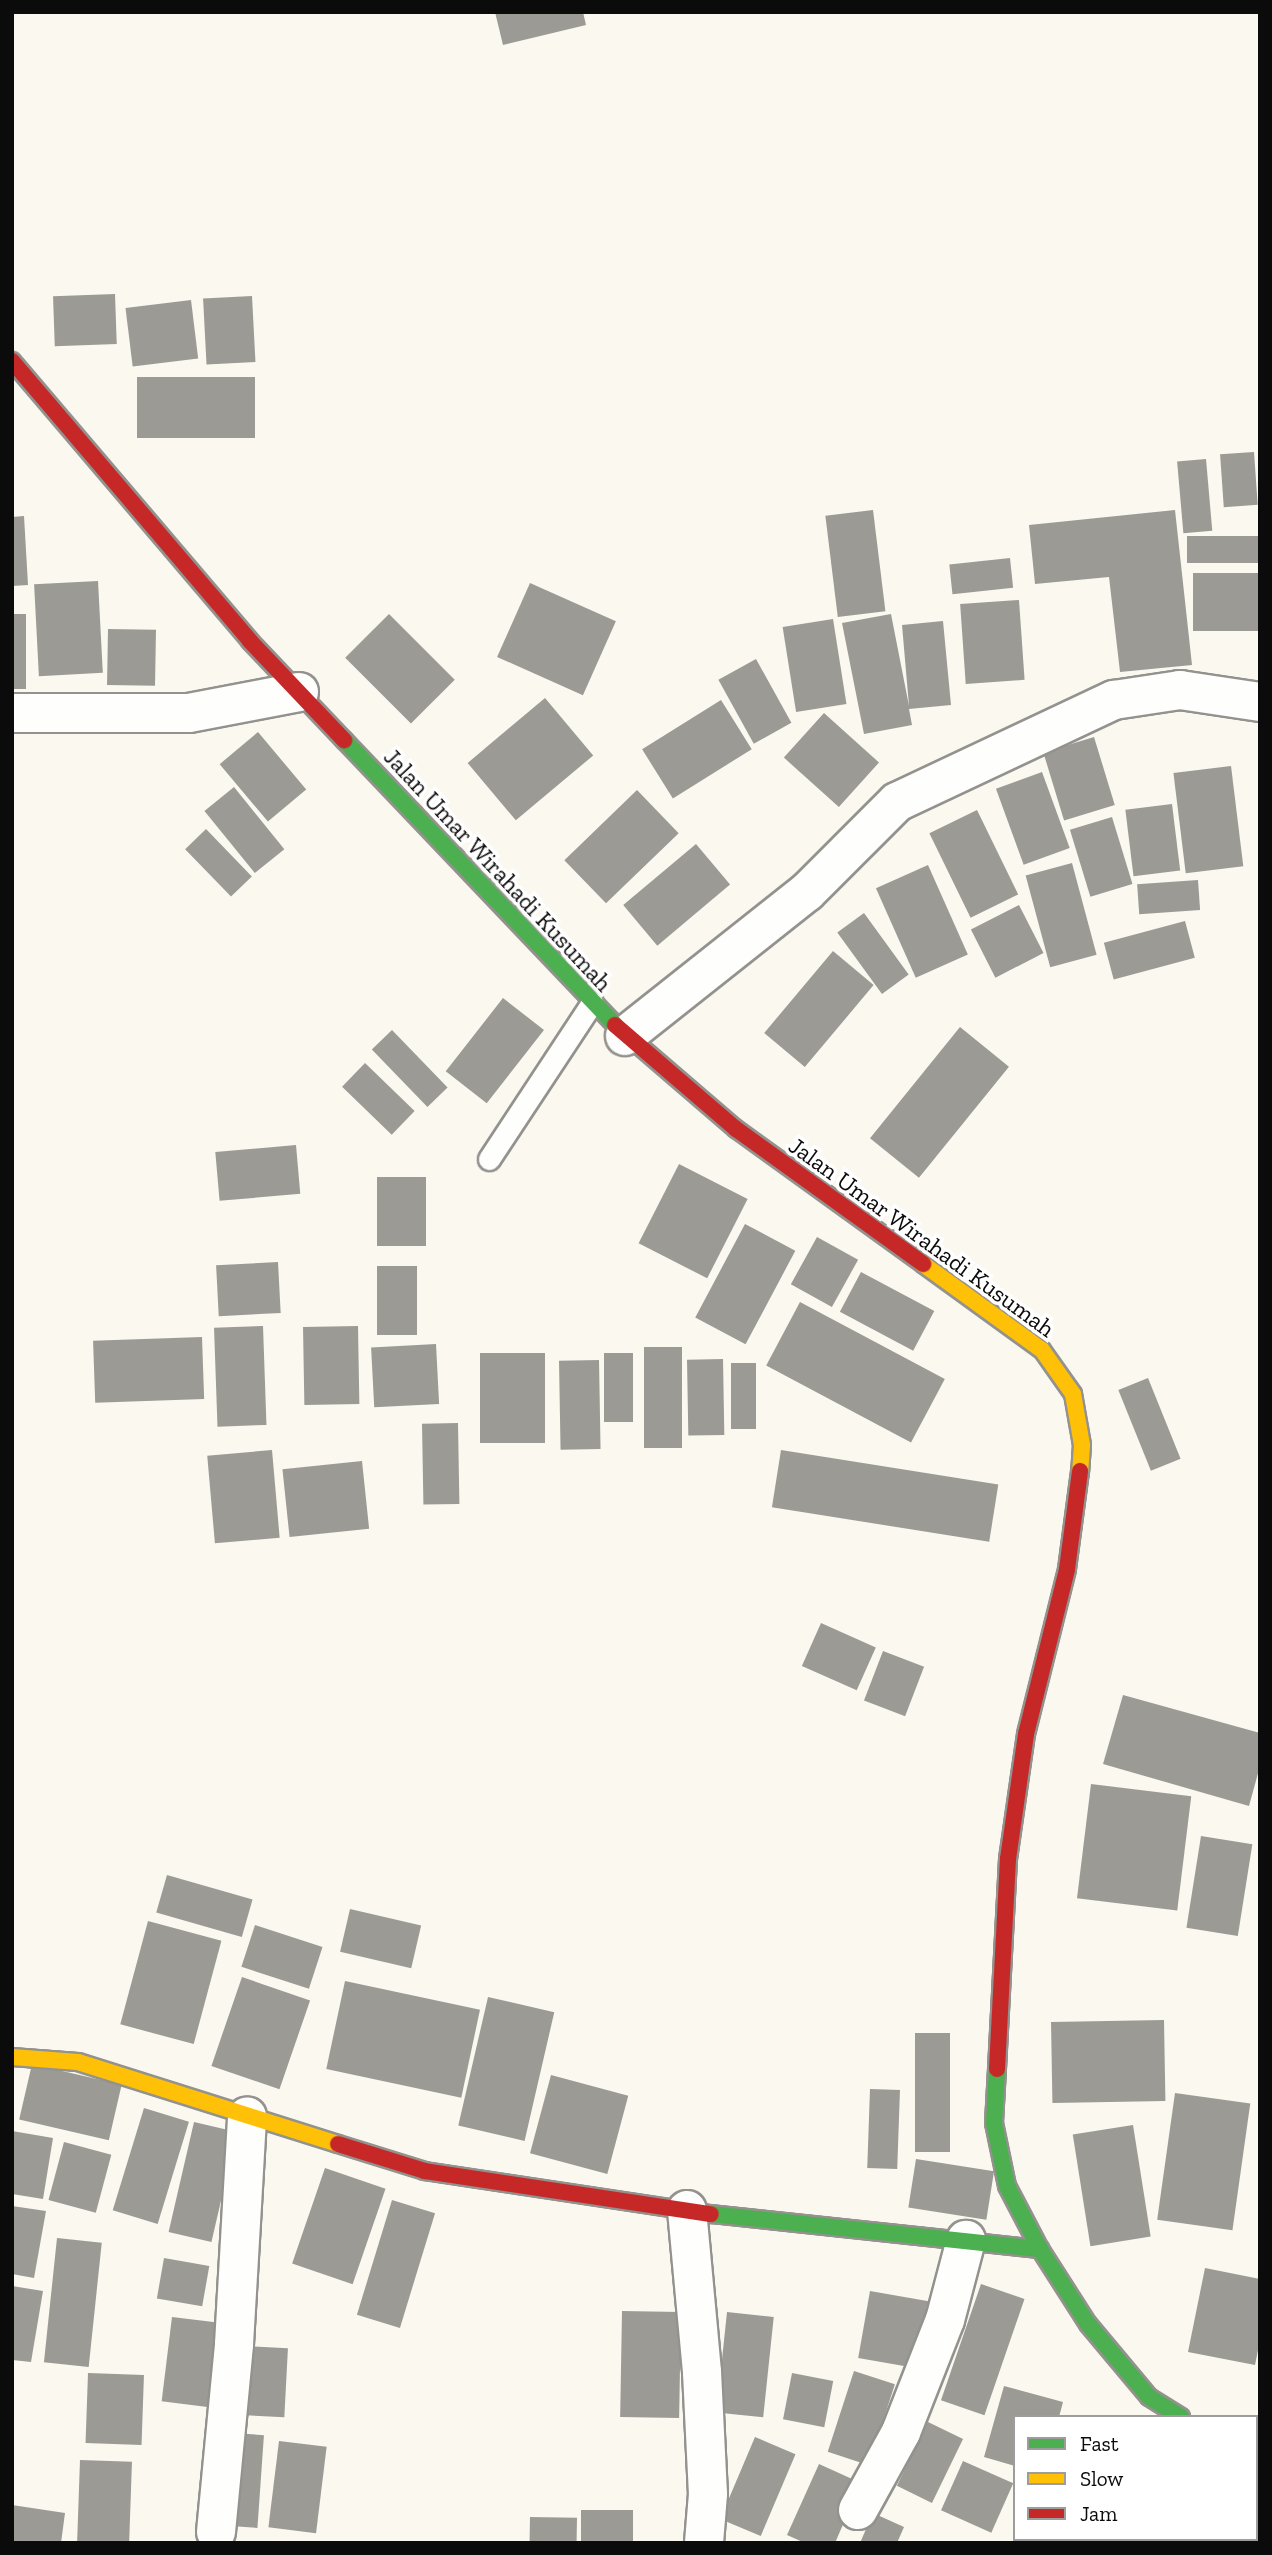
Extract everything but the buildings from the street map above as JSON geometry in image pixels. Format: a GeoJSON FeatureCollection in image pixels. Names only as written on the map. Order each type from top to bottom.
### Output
{"type":"FeatureCollection","features":[{"type":"Feature","properties":{"kind":"main road","name":"Jalan Umar Wirahadi Kusumah"},"geometry":{"type":"LineString","coordinates":[[12,361],[299,692],[625,1036],[736,1129],[1042,1350],[1073,1394],[1082,1445],[1079,1496],[1068,1569],[1026,1734],[1008,1859],[994,2123],[1007,2186],[1040,2249],[1088,2324],[1149,2397],[1178,2415]]}},
{"type":"Feature","properties":{"kind":"main road"},"geometry":{"type":"LineString","coordinates":[[12,2057],[78,2062],[425,2171],[687,2210],[1040,2249]]}},
{"type":"Feature","properties":{"kind":"street"},"geometry":{"type":"LineString","coordinates":[[625,1036],[807,892],[897,802],[1114,700],[1180,690],[1260,702]]}},
{"type":"Feature","properties":{"kind":"street"},"geometry":{"type":"LineString","coordinates":[[12,712],[189,712],[299,692]]}},
{"type":"Feature","properties":{"kind":"street"},"geometry":{"type":"LineString","coordinates":[[216,2532],[234,2344],[247,2116]]}},
{"type":"Feature","properties":{"kind":"street"},"geometry":{"type":"LineString","coordinates":[[687,2210],[705,2440],[704,2543]]}},
{"type":"Feature","properties":{"kind":"street"},"geometry":{"type":"LineString","coordinates":[[858,2510],[901,2432],[945,2320],[965,2240]]}},
{"type":"Feature","properties":{"kind":"lane"},"geometry":{"type":"LineString","coordinates":[[489,1159],[592,1003]]}},
{"type":"Feature","properties":{"kind":"traffic: fast"},"geometry":{"type":"LineString","coordinates":[[344,740],[615,1025]]}},
{"type":"Feature","properties":{"kind":"traffic: fast"},"geometry":{"type":"LineString","coordinates":[[997,2069],[994,2123],[1007,2186],[1040,2249],[1088,2324],[1149,2397],[1178,2415]]}},
{"type":"Feature","properties":{"kind":"traffic: fast"},"geometry":{"type":"LineString","coordinates":[[711,2214],[1040,2249]]}},
{"type":"Feature","properties":{"kind":"traffic: slow"},"geometry":{"type":"LineString","coordinates":[[923,1264],[1042,1350],[1073,1394],[1082,1445],[1080,1471]]}},
{"type":"Feature","properties":{"kind":"traffic: slow"},"geometry":{"type":"LineString","coordinates":[[12,2057],[78,2062],[338,2144]]}},
{"type":"Feature","properties":{"kind":"traffic: jam"},"geometry":{"type":"LineString","coordinates":[[12,361],[250,641],[344,740]]}},
{"type":"Feature","properties":{"kind":"traffic: jam"},"geometry":{"type":"LineString","coordinates":[[615,1025],[736,1129],[923,1264]]}},
{"type":"Feature","properties":{"kind":"traffic: jam"},"geometry":{"type":"LineString","coordinates":[[997,2069],[1008,1859],[1026,1734],[1067,1569],[1080,1471]]}},
{"type":"Feature","properties":{"kind":"traffic: jam"},"geometry":{"type":"LineString","coordinates":[[338,2144],[425,2171],[711,2214]]}}]}
